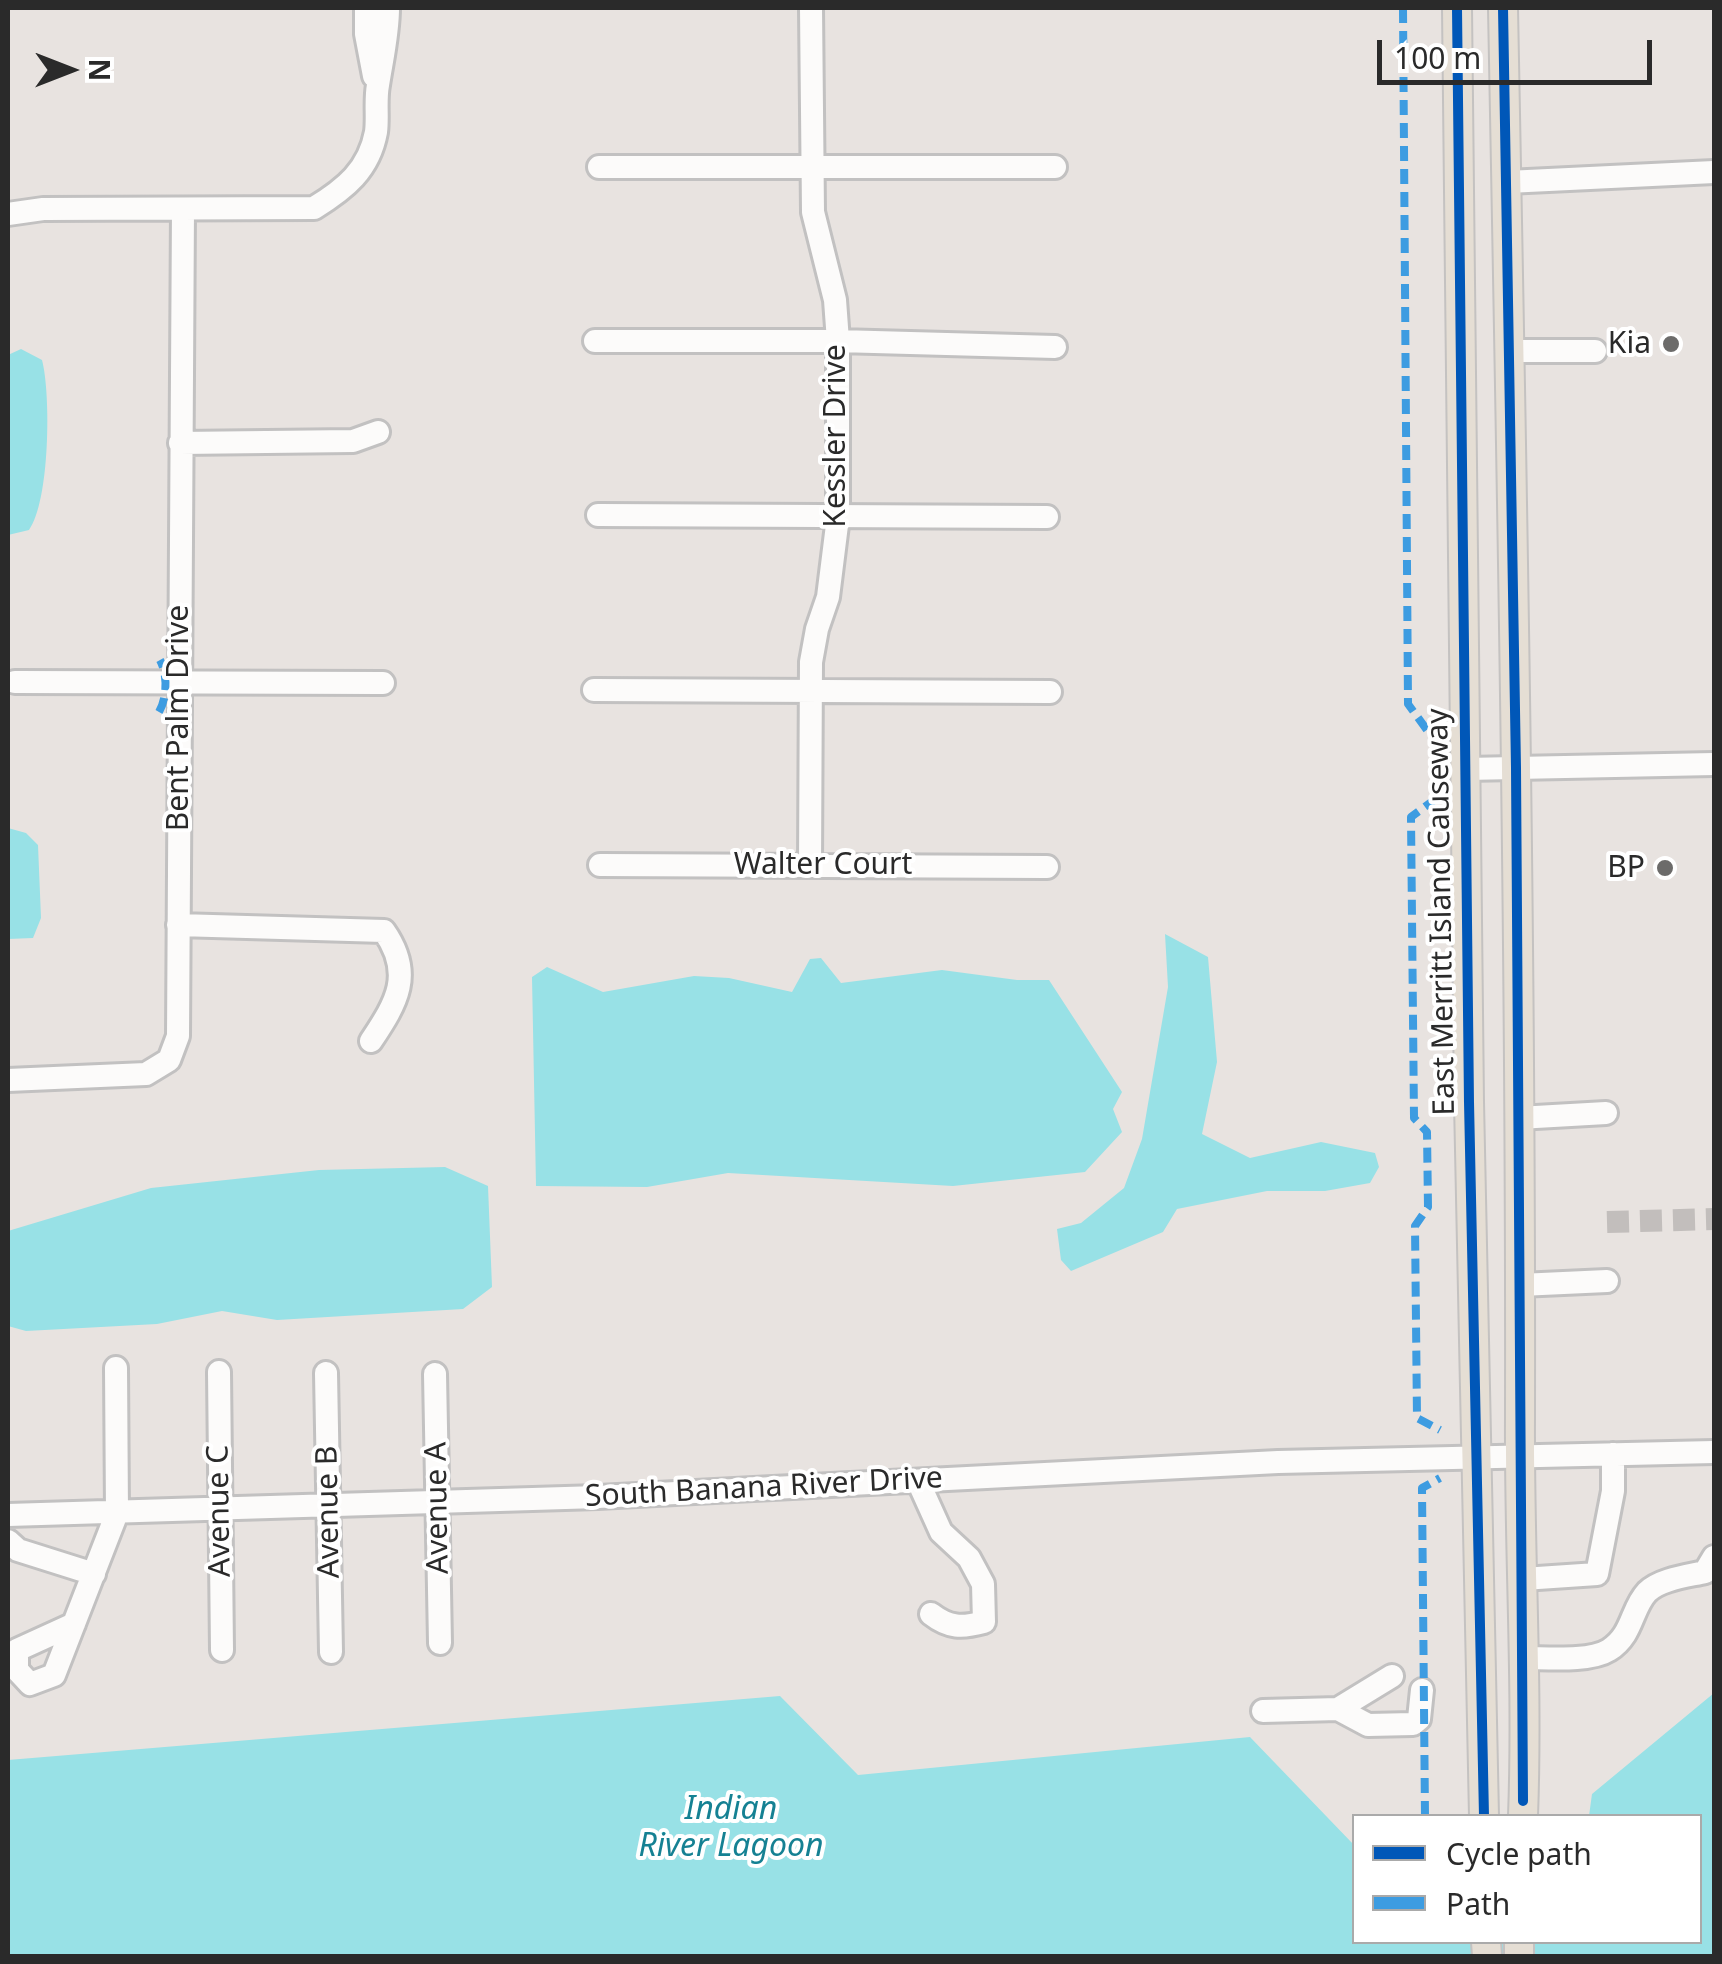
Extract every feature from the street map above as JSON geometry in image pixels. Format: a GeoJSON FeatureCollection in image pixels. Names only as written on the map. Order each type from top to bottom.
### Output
{"type":"FeatureCollection","features":[{"type":"Feature","properties":{"kind":"main road","name":"East Merritt Island Causeway"},"geometry":{"type":"LineString","coordinates":[[1457,8],[1470,1102],[1484,1814]]}},
{"type":"Feature","properties":{"kind":"main road"},"geometry":{"type":"LineString","coordinates":[[1503,8],[1516,768],[1523,1814]]}},
{"type":"Feature","properties":{"kind":"street"},"geometry":{"type":"LineString","coordinates":[[366,8],[366,34],[377,90]]}},
{"type":"Feature","properties":{"kind":"street"},"geometry":{"type":"LineString","coordinates":[[8,214],[43,209],[314,208],[346,189],[368,160],[376,131],[388,8]]}},
{"type":"Feature","properties":{"kind":"street","name":"Kessler Drive"},"geometry":{"type":"LineString","coordinates":[[810,864],[811,662],[816,628],[828,597],[838,517],[835,300],[813,212],[810,166],[811,8]]}},
{"type":"Feature","properties":{"kind":"street"},"geometry":{"type":"LineString","coordinates":[[599,168],[1055,167]]}},
{"type":"Feature","properties":{"kind":"street"},"geometry":{"type":"LineString","coordinates":[[1506,182],[1714,172]]}},
{"type":"Feature","properties":{"kind":"street","name":"Bent Palm Drive"},"geometry":{"type":"LineString","coordinates":[[8,1080],[146,1074],[168,1060],[178,1036],[182,209]]}},
{"type":"Feature","properties":{"kind":"street"},"geometry":{"type":"LineString","coordinates":[[595,341],[838,341],[1056,348]]}},
{"type":"Feature","properties":{"kind":"street"},"geometry":{"type":"LineString","coordinates":[[1510,351],[1594,351]]}},
{"type":"Feature","properties":{"kind":"street"},"geometry":{"type":"LineString","coordinates":[[180,443],[352,441],[378,432]]}},
{"type":"Feature","properties":{"kind":"street"},"geometry":{"type":"LineString","coordinates":[[598,514],[1047,517]]}},
{"type":"Feature","properties":{"kind":"street"},"geometry":{"type":"LineString","coordinates":[[15,682],[383,683]]}},
{"type":"Feature","properties":{"kind":"street"},"geometry":{"type":"LineString","coordinates":[[594,690],[1050,692]]}},
{"type":"Feature","properties":{"kind":"street"},"geometry":{"type":"LineString","coordinates":[[1466,769],[1714,764]]}},
{"type":"Feature","properties":{"kind":"street","name":"Walter Court"},"geometry":{"type":"LineString","coordinates":[[600,865],[1047,867]]}},
{"type":"Feature","properties":{"kind":"street"},"geometry":{"type":"LineString","coordinates":[[178,925],[384,931],[399,960],[400,977],[394,1005],[371,1041]]}},
{"type":"Feature","properties":{"kind":"street"},"geometry":{"type":"LineString","coordinates":[[1518,1118],[1606,1112]]}},
{"type":"Feature","properties":{"kind":"street"},"geometry":{"type":"LineString","coordinates":[[1520,1285],[1607,1281]]}},
{"type":"Feature","properties":{"kind":"street"},"geometry":{"type":"LineString","coordinates":[[74,1624],[118,1513],[116,1368]]}},
{"type":"Feature","properties":{"kind":"street","name":"Avenue C"},"geometry":{"type":"LineString","coordinates":[[218,1372],[222,1650]]}},
{"type":"Feature","properties":{"kind":"street","name":"Avenue B"},"geometry":{"type":"LineString","coordinates":[[326,1372],[331,1652]]}},
{"type":"Feature","properties":{"kind":"street","name":"Avenue A"},"geometry":{"type":"LineString","coordinates":[[436,1374],[440,1642]]}},
{"type":"Feature","properties":{"kind":"street","name":"South Banana River Drive"},"geometry":{"type":"LineString","coordinates":[[8,1515],[438,1502],[1278,1462],[1714,1452]]}},
{"type":"Feature","properties":{"kind":"street"},"geometry":{"type":"LineString","coordinates":[[1523,1579],[1597,1574],[1614,1490],[1614,1454]]}},
{"type":"Feature","properties":{"kind":"street"},"geometry":{"type":"LineString","coordinates":[[918,1480],[941,1532],[969,1558],[984,1584],[984,1622],[965,1627],[945,1625],[931,1614]]}},
{"type":"Feature","properties":{"kind":"street"},"geometry":{"type":"LineString","coordinates":[[8,1542],[18,1550],[94,1574]]}},
{"type":"Feature","properties":{"kind":"street"},"geometry":{"type":"LineString","coordinates":[[1524,1658],[1571,1658],[1608,1652],[1627,1633],[1647,1592],[1674,1579],[1705,1572],[1714,1557]]}},
{"type":"Feature","properties":{"kind":"street"},"geometry":{"type":"LineString","coordinates":[[1338,1710],[1392,1676]]}},
{"type":"Feature","properties":{"kind":"street"},"geometry":{"type":"LineString","coordinates":[[1264,1711],[1338,1710],[1368,1725],[1413,1724],[1418,1720],[1422,1690]]}},
{"type":"Feature","properties":{"kind":"water"},"geometry":{"type":"Polygon","coordinates":[[[21,349],[42,360],[47,447],[36,516],[29,530],[8,535],[8,355],[21,349]]]}},
{"type":"Feature","properties":{"kind":"water"},"geometry":{"type":"Polygon","coordinates":[[[8,828],[26,833],[38,845],[41,918],[33,938],[8,939],[8,828]]]}},
{"type":"Feature","properties":{"kind":"water"},"geometry":{"type":"Polygon","coordinates":[[[1165,934],[1208,957],[1217,1062],[1202,1134],[1250,1158],[1321,1142],[1375,1153],[1379,1167],[1370,1183],[1325,1191],[1267,1191],[1177,1209],[1163,1232],[1071,1271],[1061,1260],[1057,1229],[1081,1223],[1124,1188],[1142,1139],[1168,987],[1165,934]]]}},
{"type":"Feature","properties":{"kind":"water"},"geometry":{"type":"Polygon","coordinates":[[[821,958],[841,983],[942,970],[1049,980],[1122,1092],[1113,1109],[1122,1132],[1085,1172],[953,1186],[728,1173],[647,1187],[536,1186],[532,977],[547,967],[603,992],[694,976],[729,978],[792,992],[810,959],[821,958]]]}},
{"type":"Feature","properties":{"kind":"water"},"geometry":{"type":"Polygon","coordinates":[[[445,1167],[488,1186],[492,1287],[463,1309],[277,1320],[222,1311],[157,1324],[26,1331],[8,1326],[8,1231],[151,1188],[319,1170],[445,1167]]]}},
{"type":"Feature","properties":{"kind":"water","name":"Indian River Lagoon"},"geometry":{"type":"Polygon","coordinates":[[[1714,1693],[1714,1956],[8,1956],[8,1760],[780,1696],[858,1775],[1250,1737],[1352,1843],[1352,1944],[1702,1944],[1702,1814],[1589,1814],[1592,1794],[1714,1693]]]}},
{"type":"Feature","properties":{"kind":"tunnel"},"geometry":{"type":"LineString","coordinates":[[1607,1222],[1714,1219]]}},
{"type":"Feature","properties":{"kind":"marked path"},"geometry":{"type":"LineString","coordinates":[[1403,8],[1408,704],[1435,741]]}},
{"type":"Feature","properties":{"kind":"marked path"},"geometry":{"type":"LineString","coordinates":[[159,712],[166,686],[160,660]]}},
{"type":"Feature","properties":{"kind":"marked path"},"geometry":{"type":"LineString","coordinates":[[1437,798],[1411,817],[1414,1118],[1427,1132],[1428,1207],[1415,1226],[1417,1418],[1440,1430]]}},
{"type":"Feature","properties":{"kind":"marked path"},"geometry":{"type":"LineString","coordinates":[[1425,1814],[1422,1488],[1440,1478]]}},
{"type":"Feature","properties":{"kind":"cycle path"},"geometry":{"type":"LineString","coordinates":[[1457,8],[1469,1102],[1484,1814]]}},
{"type":"Feature","properties":{"kind":"cycle path"},"geometry":{"type":"LineString","coordinates":[[1503,8],[1516,768],[1523,1801]]}},
{"type":"Feature","properties":{"kind":"place","name":"Kia"},"geometry":{"type":"Point","coordinates":[1671,344]}},
{"type":"Feature","properties":{"kind":"place","name":"BP"},"geometry":{"type":"Point","coordinates":[1665,868]}}]}
